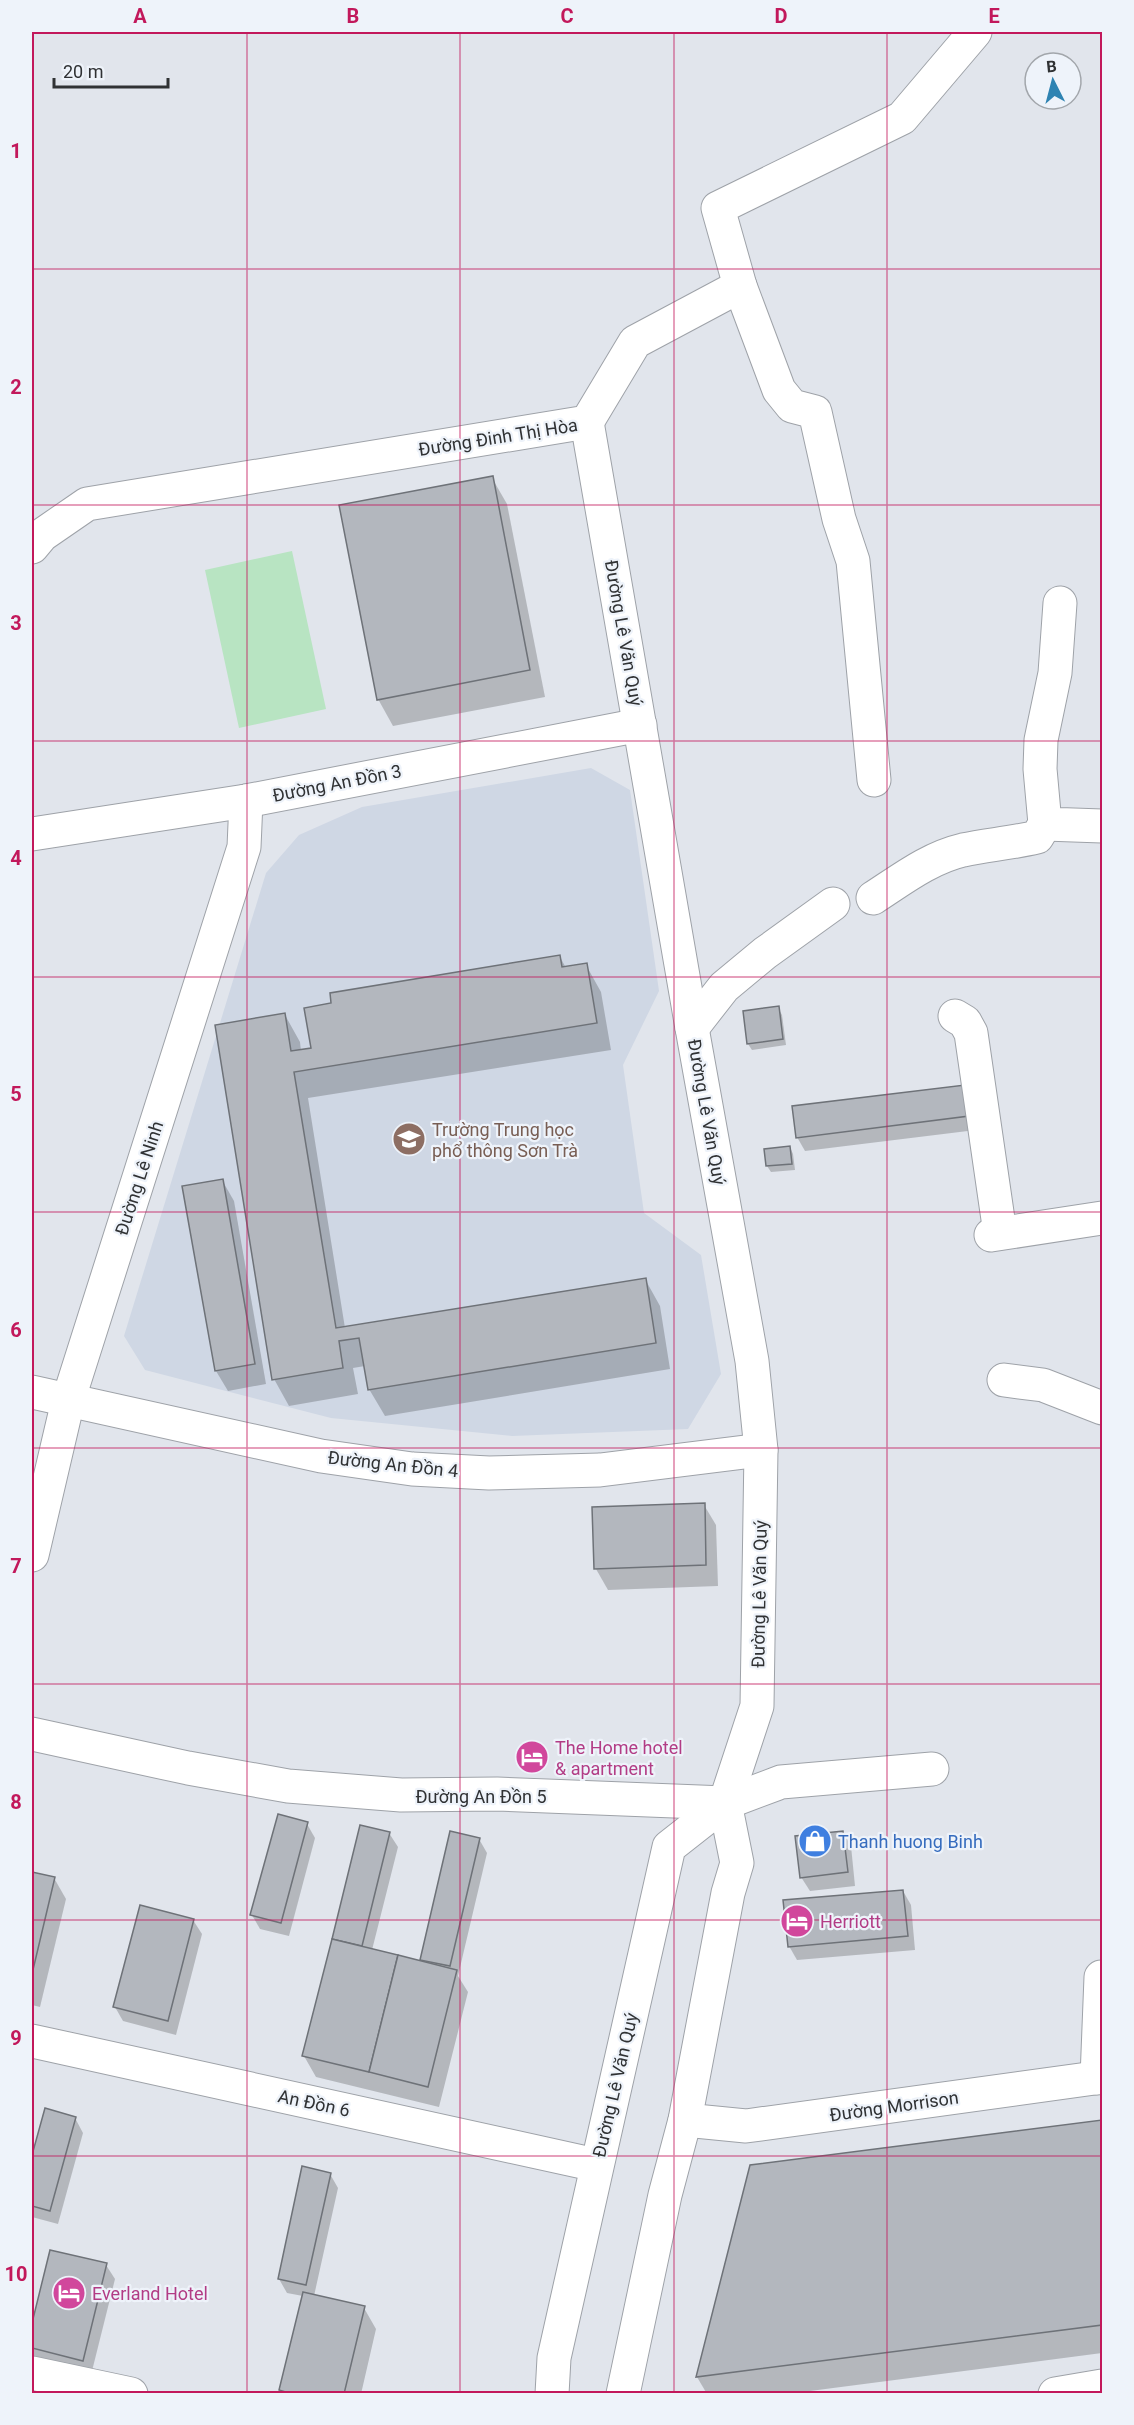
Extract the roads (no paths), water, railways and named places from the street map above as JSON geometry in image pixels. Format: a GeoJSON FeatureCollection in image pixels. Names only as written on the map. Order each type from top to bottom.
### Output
{"type":"FeatureCollection","features":[{"type":"Feature","properties":{"kind":"street"},"geometry":{"type":"LineString","coordinates":[[874,780],[853,561],[839,519],[815,412],[792,406],[779,390],[740,286],[717,208],[902,118],[975,32]]}},
{"type":"Feature","properties":{"kind":"street","name":"Đường Đinh Thị Hòa"},"geometry":{"type":"LineString","coordinates":[[32,547],[42,535],[87,504],[587,422],[635,342],[740,286]]}},
{"type":"Feature","properties":{"kind":"street","name":"Đường Lê Văn Quý"},"geometry":{"type":"LineString","coordinates":[[587,422],[752,1361],[761,1450],[757,1706],[725,1803],[736,1863],[728,1893],[684,2120],[665,2195],[622,2394]]}},
{"type":"Feature","properties":{"kind":"street"},"geometry":{"type":"LineString","coordinates":[[873,898],[922,866],[962,850],[1002,845],[1036,837],[1045,824],[1040,769],[1041,740],[1055,674],[1060,603]]}},
{"type":"Feature","properties":{"kind":"street","name":"Đường An Đồn 3"},"geometry":{"type":"LineString","coordinates":[[32,834],[246,801],[640,725]]}},
{"type":"Feature","properties":{"kind":"street","name":"Đường Lê Ninh"},"geometry":{"type":"LineString","coordinates":[[32,1555],[68,1401],[244,847],[246,801]]}},
{"type":"Feature","properties":{"kind":"street"},"geometry":{"type":"LineString","coordinates":[[1045,824],[1102,826]]}},
{"type":"Feature","properties":{"kind":"street"},"geometry":{"type":"LineString","coordinates":[[692,1028],[724,987],[765,953],[833,904]]}},
{"type":"Feature","properties":{"kind":"street"},"geometry":{"type":"LineString","coordinates":[[955,1016],[965,1022],[971,1032],[996,1234],[1102,1218]]}},
{"type":"Feature","properties":{"kind":"street"},"geometry":{"type":"LineString","coordinates":[[1004,1380],[1043,1385],[1102,1408]]}},
{"type":"Feature","properties":{"kind":"street","name":"Đường An Đồn 4"},"geometry":{"type":"LineString","coordinates":[[32,1392],[321,1456],[412,1469],[489,1473],[600,1470],[761,1450]]}},
{"type":"Feature","properties":{"kind":"street","name":"Đường An Đồn 5"},"geometry":{"type":"LineString","coordinates":[[32,1734],[188,1768],[288,1786],[401,1795],[497,1794],[725,1803],[781,1782],[932,1769]]}},
{"type":"Feature","properties":{"kind":"street","name":"Đường Lê Văn Quý"},"geometry":{"type":"LineString","coordinates":[[552,2394],[554,2358],[669,1847],[725,1803]]}},
{"type":"Feature","properties":{"kind":"street"},"geometry":{"type":"LineString","coordinates":[[1100,2077],[1101,1977]]}},
{"type":"Feature","properties":{"kind":"street","name":"An Đồn 6"},"geometry":{"type":"LineString","coordinates":[[32,2041],[596,2165]]}},
{"type":"Feature","properties":{"kind":"street","name":"Đường Morrison"},"geometry":{"type":"LineString","coordinates":[[684,2120],[746,2126],[1100,2077]]}},
{"type":"Feature","properties":{"kind":"street"},"geometry":{"type":"LineString","coordinates":[[32,2373],[131,2394]]}},
{"type":"Feature","properties":{"kind":"street"},"geometry":{"type":"LineString","coordinates":[[1055,2394],[1102,2386]]}},
{"type":"Feature","properties":{"kind":"place","name":"Trường Trung học phổ thông Sơn Trà"},"geometry":{"type":"Point","coordinates":[409,1139]}},
{"type":"Feature","properties":{"kind":"place","name":"The Home hotel & apartment"},"geometry":{"type":"Point","coordinates":[532,1757]}},
{"type":"Feature","properties":{"kind":"place","name":"Thanh huong Binh"},"geometry":{"type":"Point","coordinates":[815,1841]}},
{"type":"Feature","properties":{"kind":"place","name":"Herriott"},"geometry":{"type":"Point","coordinates":[797,1921]}},
{"type":"Feature","properties":{"kind":"place","name":"Everland Hotel"},"geometry":{"type":"Point","coordinates":[69,2293]}}]}
